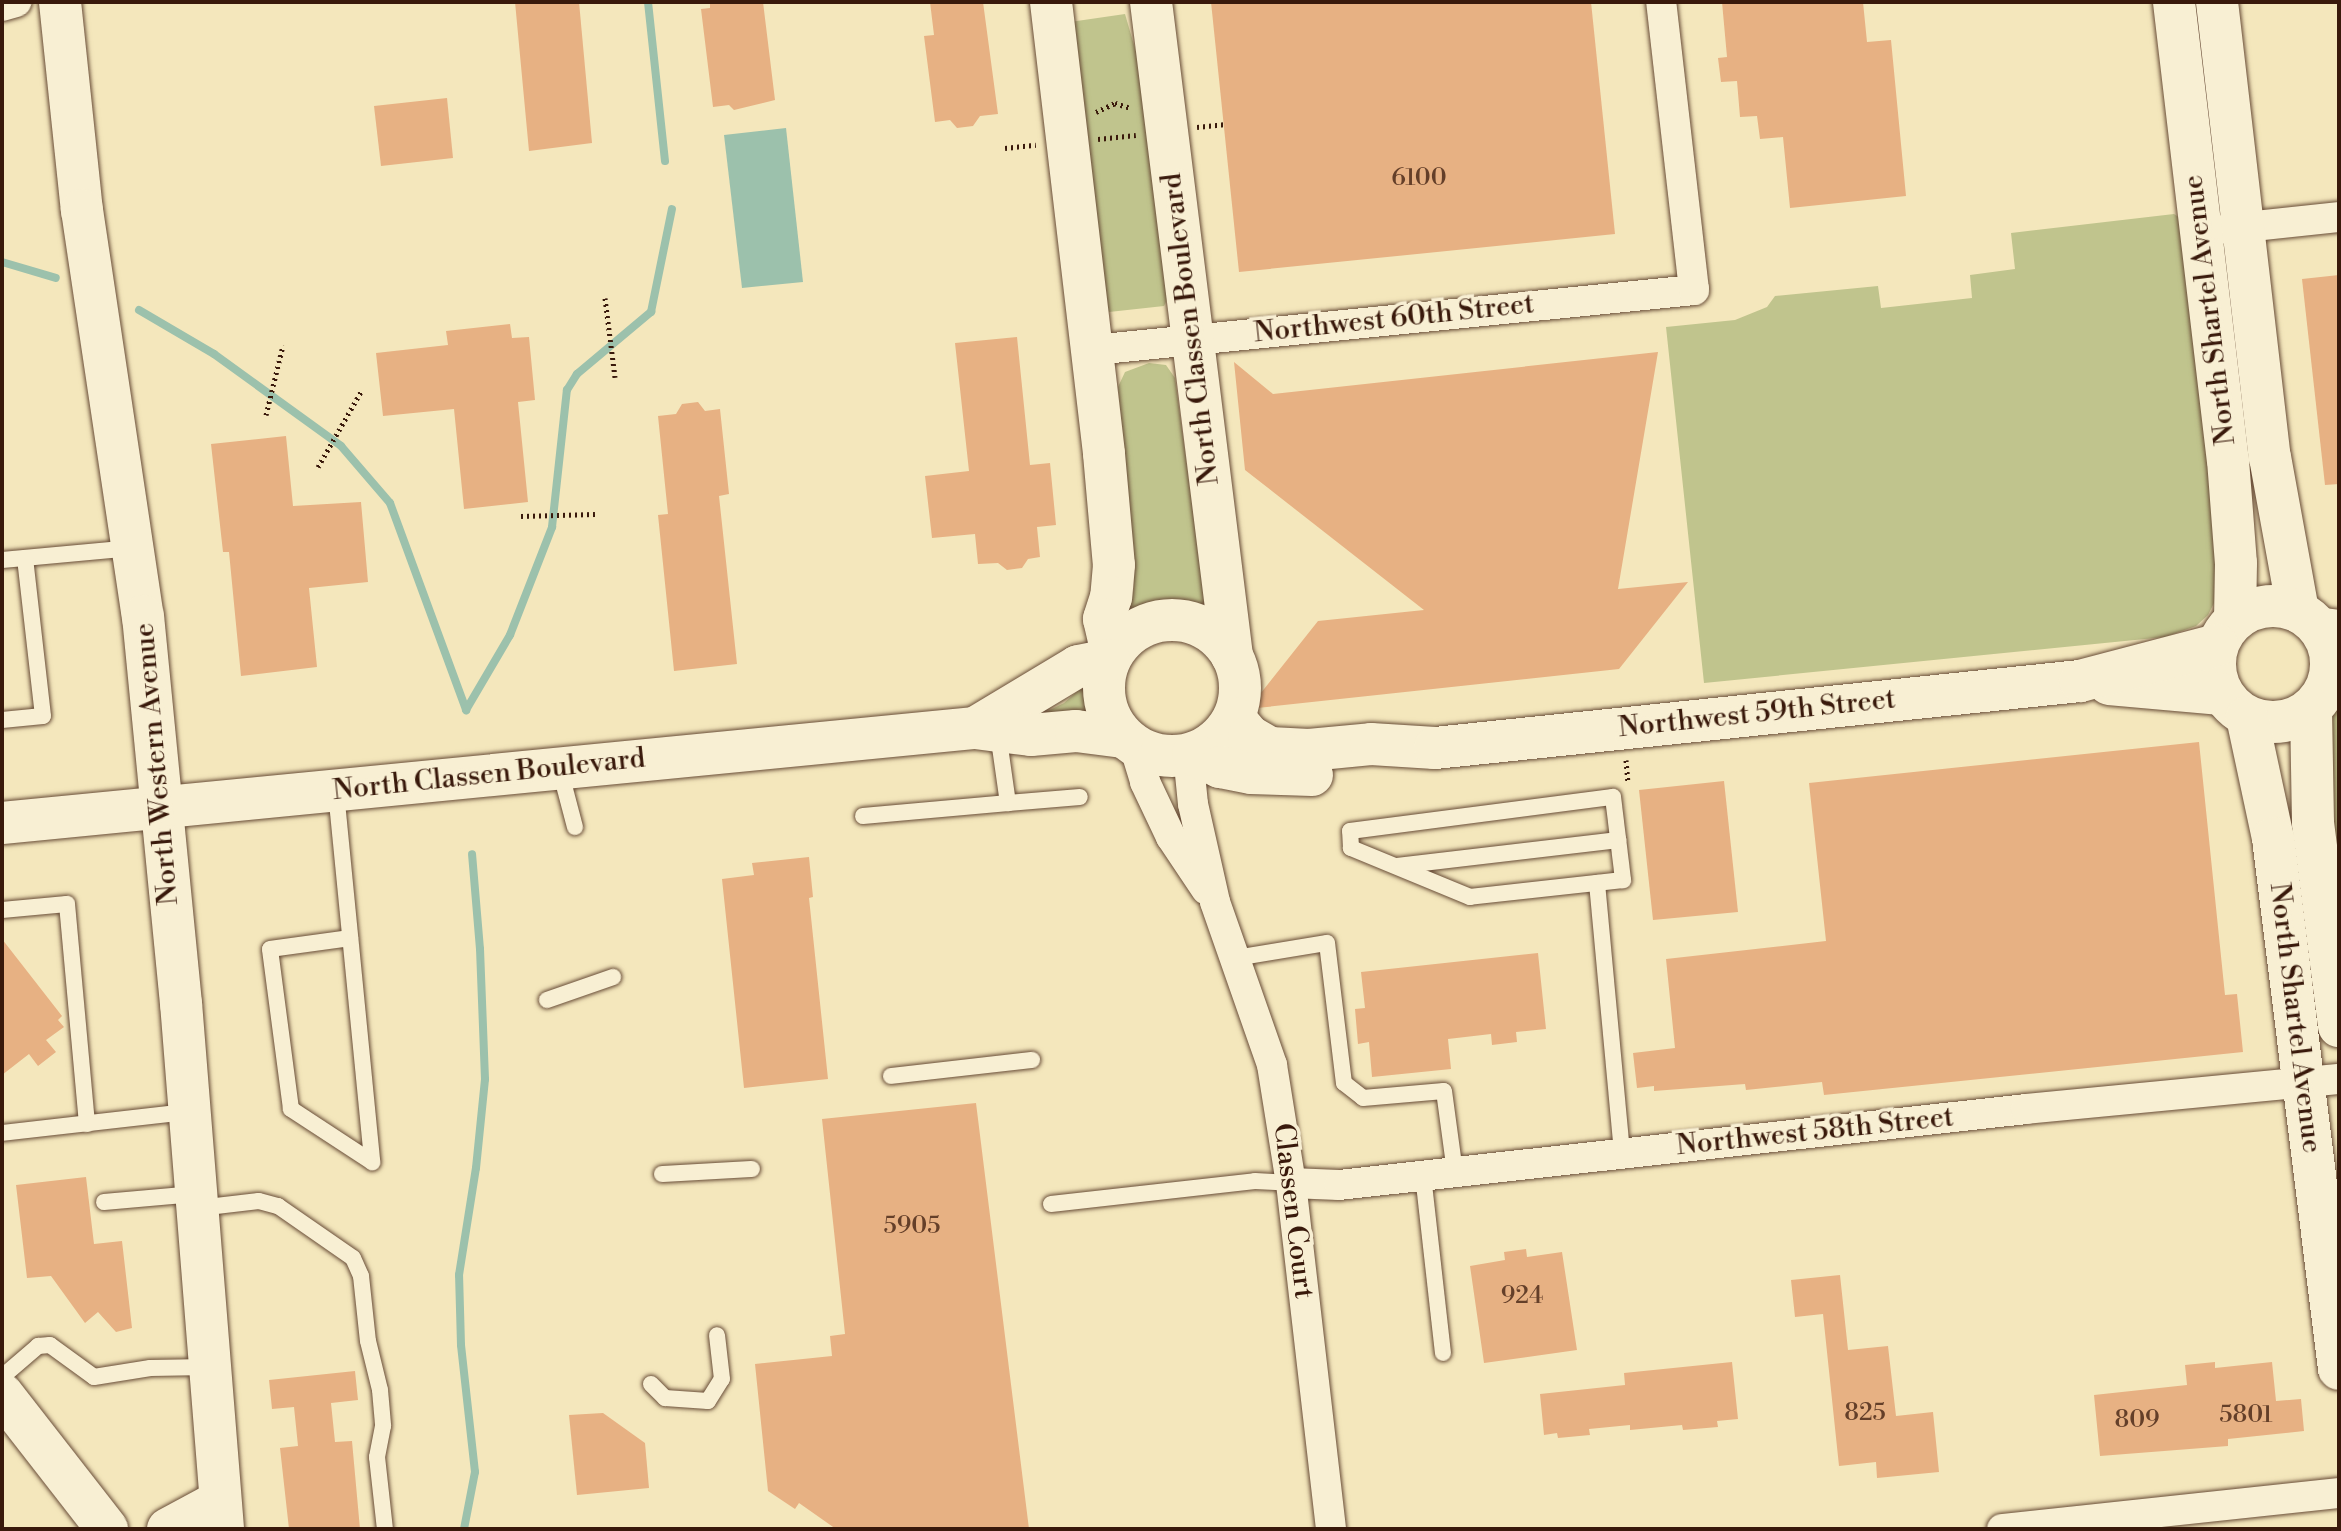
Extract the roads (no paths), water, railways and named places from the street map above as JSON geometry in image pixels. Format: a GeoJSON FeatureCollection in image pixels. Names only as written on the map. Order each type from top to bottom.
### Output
{"type":"FeatureCollection","features":[{"type":"Feature","properties":{"kind":"main road","name":"North Western Avenue"},"geometry":{"type":"LineString","coordinates":[[60,2],[82,210],[143,616],[198,1201],[222,1515]]}},
{"type":"Feature","properties":{"kind":"main road"},"geometry":{"type":"LineString","coordinates":[[1051,2],[1093,350],[1114,565],[1111,597],[1104,619],[1111,657],[1103,688],[1105,706],[1128,741]]}},
{"type":"Feature","properties":{"kind":"main road","name":"North Classen Boulevard"},"geometry":{"type":"LineString","coordinates":[[1151,2],[1232,656],[1241,687],[1234,718]]}},
{"type":"Feature","properties":{"kind":"main road","name":"North Shartel Avenue"},"geometry":{"type":"LineString","coordinates":[[2174,2],[2228,460],[2236,563],[2216,678],[2235,705],[2273,838],[2321,1080],[2339,1369]]}},
{"type":"Feature","properties":{"kind":"main road","name":"North Shartel Avenue"},"geometry":{"type":"LineString","coordinates":[[2217,2],[2270,457],[2335,671],[2321,698],[2311,709],[2313,823],[2339,1026]]}},
{"type":"Feature","properties":{"kind":"main road"},"geometry":{"type":"LineString","coordinates":[[2226,632],[2265,606],[2317,619]]}},
{"type":"Feature","properties":{"kind":"main road","name":"North Classen Boulevard"},"geometry":{"type":"LineString","coordinates":[[987,730],[1078,666],[1111,657],[1138,628],[1173,620],[1208,630],[1232,656]]}},
{"type":"Feature","properties":{"kind":"main road","name":"Northwest 59th Street"},"geometry":{"type":"LineString","coordinates":[[1234,718],[1249,736],[1270,748],[1309,750],[1371,744],[1435,748],[2080,681],[2226,632]]}},
{"type":"Feature","properties":{"kind":"main road","name":"Northwest 59th Street"},"geometry":{"type":"LineString","coordinates":[[2080,681],[2235,705]]}},
{"type":"Feature","properties":{"kind":"main road"},"geometry":{"type":"LineString","coordinates":[[2235,705],[2280,722],[2311,709]]}},
{"type":"Feature","properties":{"kind":"main road"},"geometry":{"type":"LineString","coordinates":[[1190,754],[1217,740],[1234,718]]}},
{"type":"Feature","properties":{"kind":"main road","name":"North Classen Boulevard"},"geometry":{"type":"LineString","coordinates":[[2,823],[987,730],[1031,735],[1076,731],[1128,741],[1156,755],[1190,754]]}},
{"type":"Feature","properties":{"kind":"main road","name":"Northwest 59th Street"},"geometry":{"type":"LineString","coordinates":[[1190,754],[1220,767],[1293,777],[1382,767],[1435,748]]}},
{"type":"Feature","properties":{"kind":"main road"},"geometry":{"type":"LineString","coordinates":[[2,1394],[107,1529]]}},
{"type":"Feature","properties":{"kind":"main road"},"geometry":{"type":"LineString","coordinates":[[168,1529],[222,1515]]}},
{"type":"Feature","properties":{"kind":"street"},"geometry":{"type":"LineString","coordinates":[[2,6],[16,2]]}},
{"type":"Feature","properties":{"kind":"street","name":"Northwest 60th Street"},"geometry":{"type":"LineString","coordinates":[[1093,350],[1694,290],[1661,2]]}},
{"type":"Feature","properties":{"kind":"street"},"geometry":{"type":"LineString","coordinates":[[2201,231],[2339,217]]}},
{"type":"Feature","properties":{"kind":"street","name":"Classen Court"},"geometry":{"type":"LineString","coordinates":[[1128,741],[1171,837],[1215,902]]}},
{"type":"Feature","properties":{"kind":"street","name":"Classen Court"},"geometry":{"type":"LineString","coordinates":[[1190,754],[1193,804],[1215,902],[1272,1065],[1291,1183],[1331,1529]]}},
{"type":"Feature","properties":{"kind":"street","name":"Northwest 58th Street"},"geometry":{"type":"LineString","coordinates":[[1291,1183],[1339,1185],[2321,1080]]}},
{"type":"Feature","properties":{"kind":"street"},"geometry":{"type":"LineString","coordinates":[[2002,1529],[2339,1493]]}},
{"type":"Feature","properties":{"kind":"lane"},"geometry":{"type":"LineString","coordinates":[[2,560],[133,548]]}},
{"type":"Feature","properties":{"kind":"lane"},"geometry":{"type":"LineString","coordinates":[[2,720],[43,716],[25,558]]}},
{"type":"Feature","properties":{"kind":"lane"},"geometry":{"type":"LineString","coordinates":[[987,730],[1008,803]]}},
{"type":"Feature","properties":{"kind":"lane"},"geometry":{"type":"LineString","coordinates":[[560,769],[575,827]]}},
{"type":"Feature","properties":{"kind":"lane"},"geometry":{"type":"LineString","coordinates":[[335,790],[350,938],[372,1162],[291,1109],[270,949],[350,938]]}},
{"type":"Feature","properties":{"kind":"lane"},"geometry":{"type":"LineString","coordinates":[[863,816],[1080,797]]}},
{"type":"Feature","properties":{"kind":"lane"},"geometry":{"type":"LineString","coordinates":[[1613,797],[1618,840],[1623,880],[1470,897],[1351,848],[1350,831],[1613,797]]}},
{"type":"Feature","properties":{"kind":"lane"},"geometry":{"type":"LineString","coordinates":[[1396,866],[1618,840]]}},
{"type":"Feature","properties":{"kind":"lane"},"geometry":{"type":"LineString","coordinates":[[1597,883],[1622,1153]]}},
{"type":"Feature","properties":{"kind":"lane"},"geometry":{"type":"LineString","coordinates":[[2,910],[67,904],[87,1124]]}},
{"type":"Feature","properties":{"kind":"lane"},"geometry":{"type":"LineString","coordinates":[[1235,958],[1327,943],[1344,1083],[1363,1098],[1444,1091],[1455,1172]]}},
{"type":"Feature","properties":{"kind":"lane"},"geometry":{"type":"LineString","coordinates":[[547,1000],[613,977]]}},
{"type":"Feature","properties":{"kind":"lane"},"geometry":{"type":"LineString","coordinates":[[891,1076],[1032,1060]]}},
{"type":"Feature","properties":{"kind":"lane"},"geometry":{"type":"LineString","coordinates":[[2,1133],[190,1112]]}},
{"type":"Feature","properties":{"kind":"lane"},"geometry":{"type":"LineString","coordinates":[[662,1174],[752,1169]]}},
{"type":"Feature","properties":{"kind":"lane"},"geometry":{"type":"LineString","coordinates":[[1423,1175],[1443,1353]]}},
{"type":"Feature","properties":{"kind":"lane"},"geometry":{"type":"LineString","coordinates":[[1051,1204],[1255,1181],[1291,1183]]}},
{"type":"Feature","properties":{"kind":"lane"},"geometry":{"type":"LineString","coordinates":[[104,1202],[259,1201],[278,1206],[353,1258],[361,1276],[368,1341],[380,1390],[383,1426],[377,1457],[385,1529]]}},
{"type":"Feature","properties":{"kind":"lane"},"geometry":{"type":"LineString","coordinates":[[651,1384],[665,1398],[708,1401],[722,1379],[717,1335]]}},
{"type":"Feature","properties":{"kind":"lane"},"geometry":{"type":"LineString","coordinates":[[2,1377],[38,1346],[50,1345],[94,1377],[150,1368],[210,1367]]}},
{"type":"Feature","properties":{"kind":"waterway"},"geometry":{"type":"LineString","coordinates":[[648,2],[665,161]]}},
{"type":"Feature","properties":{"kind":"waterway"},"geometry":{"type":"LineString","coordinates":[[466,710],[510,635],[552,527],[567,390],[577,374],[651,312],[672,209]]}},
{"type":"Feature","properties":{"kind":"waterway"},"geometry":{"type":"LineString","coordinates":[[2,262],[56,278]]}},
{"type":"Feature","properties":{"kind":"waterway"},"geometry":{"type":"LineString","coordinates":[[139,310],[214,354],[341,446],[390,503],[466,710]]}},
{"type":"Feature","properties":{"kind":"waterway"},"geometry":{"type":"LineString","coordinates":[[464,1529],[475,1472],[461,1345],[459,1275],[476,1168],[485,1079],[480,949],[472,854]]}}]}
